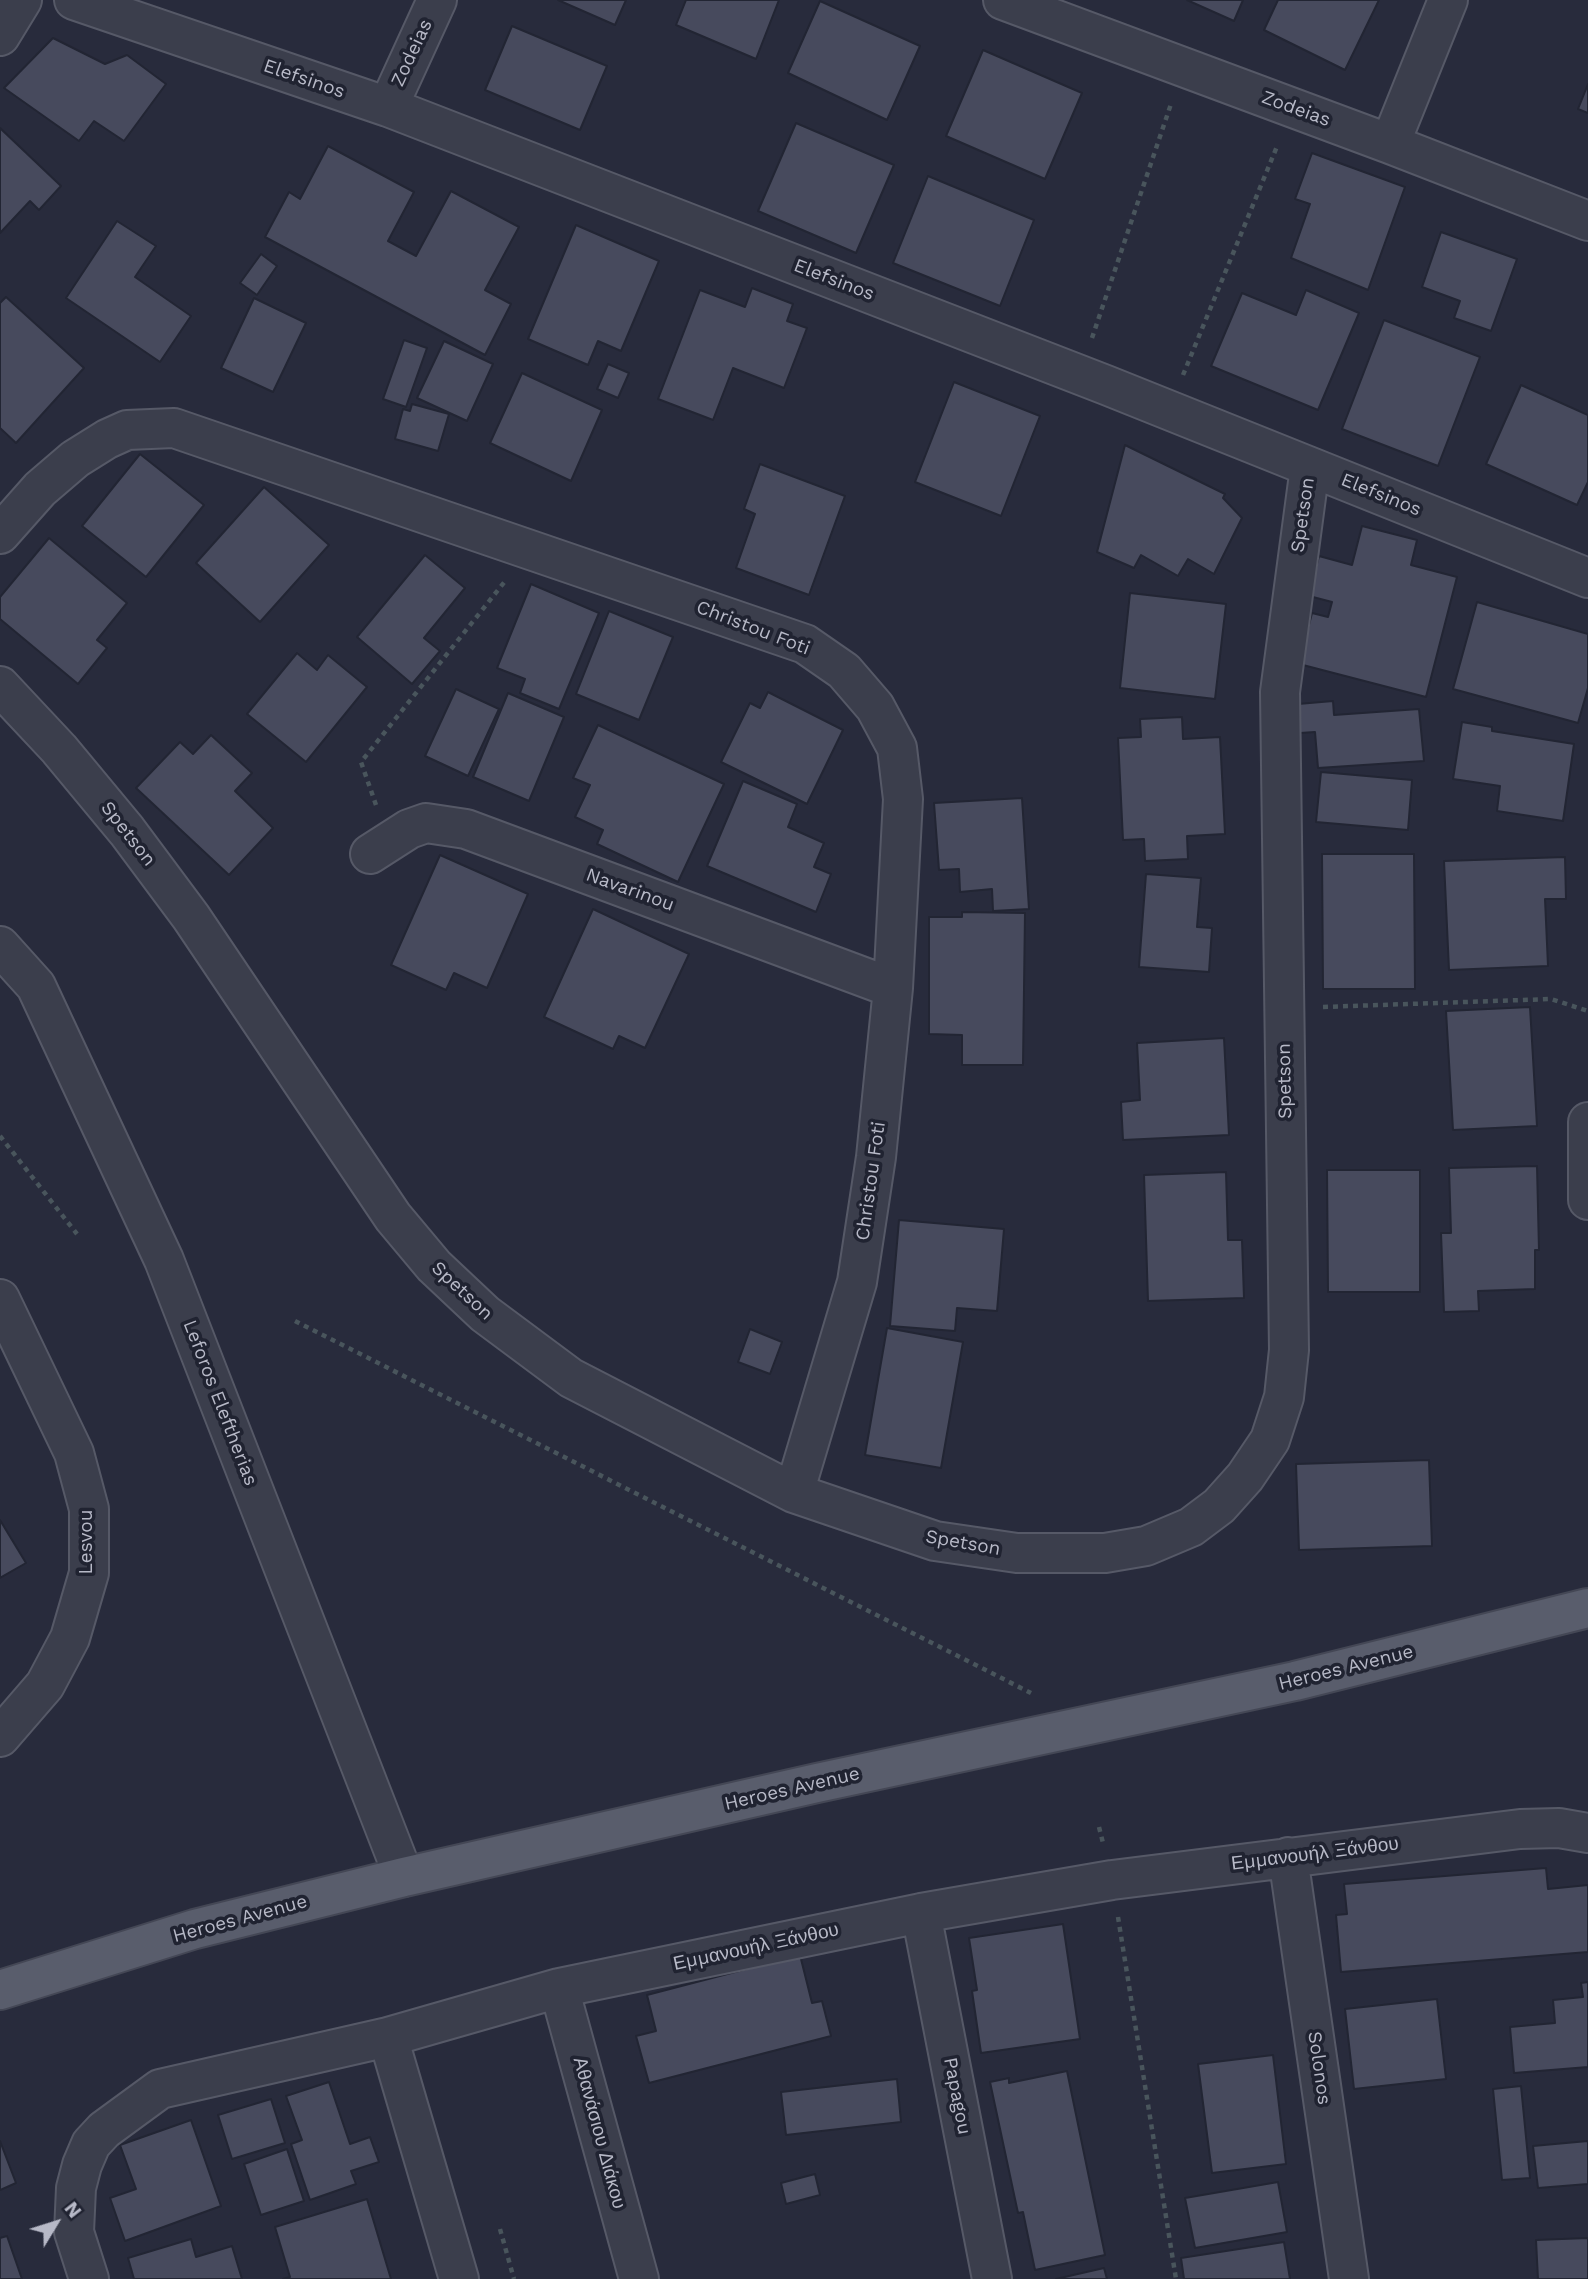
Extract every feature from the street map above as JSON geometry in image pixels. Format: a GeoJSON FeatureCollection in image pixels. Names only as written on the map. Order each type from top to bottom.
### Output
{"type":"FeatureCollection","features":[{"type":"Feature","properties":{"kind":"main road","name":"Heroes Avenue"},"geometry":{"type":"LineString","coordinates":[[0,1990],[195,1929],[404,1877],[817,1783],[1295,1681],[1588,1608]]}},
{"type":"Feature","properties":{"kind":"street"},"geometry":{"type":"LineString","coordinates":[[0,36],[22,0]]}},
{"type":"Feature","properties":{"kind":"street","name":"Elefsinos"},"geometry":{"type":"LineString","coordinates":[[74,0],[388,107],[1080,375],[1588,578]]}},
{"type":"Feature","properties":{"kind":"street","name":"Zodeias"},"geometry":{"type":"LineString","coordinates":[[388,107],[437,0]]}},
{"type":"Feature","properties":{"kind":"street","name":"Zodeias"},"geometry":{"type":"LineString","coordinates":[[1003,0],[1588,221]]}},
{"type":"Feature","properties":{"kind":"street"},"geometry":{"type":"LineString","coordinates":[[1390,144],[1448,0]]}},
{"type":"Feature","properties":{"kind":"street","name":"Christou Foti"},"geometry":{"type":"LineString","coordinates":[[0,534],[40,489],[75,459],[107,439],[127,430],[146,427],[174,428],[805,644],[844,671],[875,707],[897,748],[903,799],[893,988],[876,1157],[857,1282],[794,1493]]}},
{"type":"Feature","properties":{"kind":"street","name":"Spetson"},"geometry":{"type":"LineString","coordinates":[[0,686],[59,750],[127,831],[191,917],[393,1217],[434,1266],[485,1314],[571,1378],[794,1493],[935,1541],[1017,1553],[1105,1553],[1146,1546],[1191,1527],[1219,1506],[1245,1477],[1270,1440],[1284,1397],[1289,1350],[1280,692],[1310,467]]}},
{"type":"Feature","properties":{"kind":"street","name":"Navarinou"},"geometry":{"type":"LineString","coordinates":[[379,848],[409,829],[426,823],[466,829],[893,988]]}},
{"type":"Feature","properties":{"kind":"street","name":"Leforos Eleftherias"},"geometry":{"type":"LineString","coordinates":[[0,946],[36,986],[164,1260],[404,1877]]}},
{"type":"Feature","properties":{"kind":"street"},"geometry":{"type":"LineString","coordinates":[[1588,1122],[1588,1200]]}},
{"type":"Feature","properties":{"kind":"street","name":"Lesvou"},"geometry":{"type":"LineString","coordinates":[[0,1299],[11,1344],[74,1453],[89,1510],[89,1573],[70,1638],[45,1685],[0,1737]]}},
{"type":"Feature","properties":{"kind":"street","name":"Εμμανουήλ Ξάνθου"},"geometry":{"type":"LineString","coordinates":[[89,2279],[74,2232],[76,2188],[91,2144],[119,2115],[160,2089],[388,2037],[559,1988],[921,1913],[1112,1880],[1520,1829],[1559,1828],[1588,1833]]}},
{"type":"Feature","properties":{"kind":"street","name":"Solonos"},"geometry":{"type":"LineString","coordinates":[[1288,1857],[1349,2279]]}},
{"type":"Feature","properties":{"kind":"street","name":"Papagou"},"geometry":{"type":"LineString","coordinates":[[921,1913],[992,2279]]}},
{"type":"Feature","properties":{"kind":"street","name":"Αθανάσιου Διάκου"},"geometry":{"type":"LineString","coordinates":[[559,1988],[639,2279]]}},
{"type":"Feature","properties":{"kind":"street"},"geometry":{"type":"LineString","coordinates":[[388,2037],[459,2279]]}},
{"type":"Feature","properties":{"kind":"path"},"geometry":{"type":"LineString","coordinates":[[1080,375],[1184,67]]}},
{"type":"Feature","properties":{"kind":"path"},"geometry":{"type":"LineString","coordinates":[[1168,410],[1294,108]]}},
{"type":"Feature","properties":{"kind":"path"},"geometry":{"type":"LineString","coordinates":[[379,848],[361,762],[531,550]]}},
{"type":"Feature","properties":{"kind":"path"},"geometry":{"type":"LineString","coordinates":[[1283,1008],[1550,999],[1588,1011]]}},
{"type":"Feature","properties":{"kind":"path"},"geometry":{"type":"LineString","coordinates":[[0,1136],[77,1234]]}},
{"type":"Feature","properties":{"kind":"path"},"geometry":{"type":"LineString","coordinates":[[295,1321],[1031,1693]]}},
{"type":"Feature","properties":{"kind":"path"},"geometry":{"type":"LineString","coordinates":[[1099,1827],[1112,1880],[1176,2279]]}},
{"type":"Feature","properties":{"kind":"path"},"geometry":{"type":"LineString","coordinates":[[499,2229],[514,2279]]}},
{"type":"Feature","properties":{"kind":"building"},"geometry":{"type":"Polygon","coordinates":[[[558,0],[626,0],[615,25],[558,0]]]}},
{"type":"Feature","properties":{"kind":"building"},"geometry":{"type":"Polygon","coordinates":[[[686,0],[779,0],[756,59],[676,25],[686,0]]]}},
{"type":"Feature","properties":{"kind":"building"},"geometry":{"type":"Polygon","coordinates":[[[1187,0],[1243,0],[1234,21],[1187,0]]]}},
{"type":"Feature","properties":{"kind":"building"},"geometry":{"type":"Polygon","coordinates":[[[1278,0],[1379,0],[1345,70],[1264,30],[1278,0]]]}},
{"type":"Feature","properties":{"kind":"building"},"geometry":{"type":"Polygon","coordinates":[[[820,1],[920,46],[887,120],[788,73],[820,1]]]}},
{"type":"Feature","properties":{"kind":"building"},"geometry":{"type":"Polygon","coordinates":[[[512,26],[607,66],[580,130],[485,90],[512,26]]]}},
{"type":"Feature","properties":{"kind":"building"},"geometry":{"type":"Polygon","coordinates":[[[53,38],[105,64],[127,55],[166,84],[124,141],[94,121],[79,141],[4,88],[53,38]]]}},
{"type":"Feature","properties":{"kind":"building"},"geometry":{"type":"Polygon","coordinates":[[[983,50],[1082,93],[1045,179],[946,136],[983,50]]]}},
{"type":"Feature","properties":{"kind":"building"},"geometry":{"type":"Polygon","coordinates":[[[1588,84],[1588,113],[1578,109],[1588,84]]]}},
{"type":"Feature","properties":{"kind":"building"},"geometry":{"type":"Polygon","coordinates":[[[796,123],[894,165],[856,253],[758,211],[796,123]]]}},
{"type":"Feature","properties":{"kind":"building"},"geometry":{"type":"Polygon","coordinates":[[[0,128],[61,186],[39,210],[30,201],[0,233],[0,128]]]}},
{"type":"Feature","properties":{"kind":"building"},"geometry":{"type":"Polygon","coordinates":[[[328,146],[414,192],[388,241],[416,256],[451,191],[519,227],[485,290],[511,304],[485,355],[265,237],[289,192],[300,199],[328,146]]]}},
{"type":"Feature","properties":{"kind":"building"},"geometry":{"type":"Polygon","coordinates":[[[1312,153],[1405,187],[1368,290],[1291,258],[1310,204],[1295,199],[1312,153]]]}},
{"type":"Feature","properties":{"kind":"building"},"geometry":{"type":"Polygon","coordinates":[[[928,176],[1034,220],[1000,306],[893,263],[928,176]]]}},
{"type":"Feature","properties":{"kind":"building"},"geometry":{"type":"Polygon","coordinates":[[[117,221],[156,246],[135,277],[191,316],[160,362],[66,298],[117,221]]]}},
{"type":"Feature","properties":{"kind":"building"},"geometry":{"type":"Polygon","coordinates":[[[576,225],[659,261],[621,351],[598,341],[588,365],[528,339],[576,225]]]}},
{"type":"Feature","properties":{"kind":"building"},"geometry":{"type":"Polygon","coordinates":[[[1441,232],[1517,259],[1491,331],[1454,318],[1460,301],[1422,287],[1441,232]]]}},
{"type":"Feature","properties":{"kind":"building"},"geometry":{"type":"Polygon","coordinates":[[[261,254],[277,266],[257,295],[240,283],[261,254]]]}},
{"type":"Feature","properties":{"kind":"building"},"geometry":{"type":"Polygon","coordinates":[[[752,288],[793,304],[787,321],[807,328],[784,388],[733,368],[713,420],[658,399],[700,290],[745,307],[752,288]]]}},
{"type":"Feature","properties":{"kind":"building"},"geometry":{"type":"Polygon","coordinates":[[[1306,290],[1359,313],[1318,410],[1211,366],[1242,293],[1296,315],[1306,290]]]}},
{"type":"Feature","properties":{"kind":"building"},"geometry":{"type":"Polygon","coordinates":[[[6,297],[84,368],[16,443],[0,428],[0,303],[6,297]]]}},
{"type":"Feature","properties":{"kind":"building"},"geometry":{"type":"Polygon","coordinates":[[[254,298],[306,323],[273,392],[221,368],[254,298]]]}},
{"type":"Feature","properties":{"kind":"building"},"geometry":{"type":"Polygon","coordinates":[[[1384,320],[1480,357],[1438,466],[1342,429],[1384,320]]]}},
{"type":"Feature","properties":{"kind":"building"},"geometry":{"type":"Polygon","coordinates":[[[404,340],[427,348],[406,407],[383,399],[404,340]]]}},
{"type":"Feature","properties":{"kind":"building"},"geometry":{"type":"Polygon","coordinates":[[[444,341],[493,364],[467,421],[417,398],[444,341]]]}},
{"type":"Feature","properties":{"kind":"building"},"geometry":{"type":"Polygon","coordinates":[[[608,364],[629,373],[618,398],[597,389],[608,364]]]}},
{"type":"Feature","properties":{"kind":"building"},"geometry":{"type":"Polygon","coordinates":[[[522,373],[602,410],[571,481],[490,443],[522,373]]]}},
{"type":"Feature","properties":{"kind":"building"},"geometry":{"type":"Polygon","coordinates":[[[954,382],[1040,416],[1001,516],[915,482],[954,382]]]}},
{"type":"Feature","properties":{"kind":"building"},"geometry":{"type":"Polygon","coordinates":[[[1521,385],[1588,415],[1588,482],[1577,505],[1486,464],[1521,385]]]}},
{"type":"Feature","properties":{"kind":"building"},"geometry":{"type":"Polygon","coordinates":[[[412,404],[449,414],[438,451],[395,439],[403,409],[410,411],[412,404]]]}},
{"type":"Feature","properties":{"kind":"building"},"geometry":{"type":"Polygon","coordinates":[[[1125,445],[1225,494],[1223,498],[1242,518],[1214,574],[1188,559],[1178,576],[1141,555],[1134,568],[1097,552],[1125,445]]]}},
{"type":"Feature","properties":{"kind":"building"},"geometry":{"type":"Polygon","coordinates":[[[140,454],[204,505],[146,577],[82,526],[140,454]]]}},
{"type":"Feature","properties":{"kind":"building"},"geometry":{"type":"Polygon","coordinates":[[[760,464],[845,496],[809,595],[736,568],[755,514],[744,509],[760,464]]]}},
{"type":"Feature","properties":{"kind":"building"},"geometry":{"type":"Polygon","coordinates":[[[264,487],[329,545],[260,622],[196,563],[264,487]]]}},
{"type":"Feature","properties":{"kind":"building"},"geometry":{"type":"Polygon","coordinates":[[[1362,526],[1417,540],[1411,565],[1457,577],[1426,697],[1299,664],[1312,613],[1328,617],[1332,602],[1309,596],[1319,556],[1352,565],[1362,526]]]}},
{"type":"Feature","properties":{"kind":"building"},"geometry":{"type":"Polygon","coordinates":[[[49,538],[127,603],[97,640],[107,648],[78,684],[0,619],[0,597],[49,538]]]}},
{"type":"Feature","properties":{"kind":"building"},"geometry":{"type":"Polygon","coordinates":[[[425,555],[465,588],[424,638],[440,651],[412,684],[357,637],[425,555]]]}},
{"type":"Feature","properties":{"kind":"building"},"geometry":{"type":"Polygon","coordinates":[[[531,584],[599,613],[559,709],[520,693],[525,679],[497,668],[531,584]]]}},
{"type":"Feature","properties":{"kind":"building"},"geometry":{"type":"Polygon","coordinates":[[[1130,593],[1226,604],[1215,699],[1120,688],[1130,593]]]}},
{"type":"Feature","properties":{"kind":"building"},"geometry":{"type":"Polygon","coordinates":[[[1477,602],[1588,634],[1588,688],[1578,723],[1453,689],[1477,602]]]}},
{"type":"Feature","properties":{"kind":"building"},"geometry":{"type":"Polygon","coordinates":[[[609,611],[673,637],[639,720],[576,694],[609,611]]]}},
{"type":"Feature","properties":{"kind":"building"},"geometry":{"type":"Polygon","coordinates":[[[297,653],[317,670],[328,655],[367,687],[306,762],[247,714],[297,653]]]}},
{"type":"Feature","properties":{"kind":"building"},"geometry":{"type":"Polygon","coordinates":[[[456,689],[499,709],[468,776],[425,756],[456,689]]]}},
{"type":"Feature","properties":{"kind":"building"},"geometry":{"type":"Polygon","coordinates":[[[768,692],[843,730],[807,804],[721,762],[750,703],[760,708],[768,692]]]}},
{"type":"Feature","properties":{"kind":"building"},"geometry":{"type":"Polygon","coordinates":[[[508,693],[564,717],[529,801],[473,777],[508,693]]]}},
{"type":"Feature","properties":{"kind":"building"},"geometry":{"type":"Polygon","coordinates":[[[1333,701],[1334,715],[1419,709],[1424,761],[1318,768],[1315,732],[1300,733],[1298,704],[1333,701]]]}},
{"type":"Feature","properties":{"kind":"building"},"geometry":{"type":"Polygon","coordinates":[[[1182,717],[1183,739],[1220,737],[1225,834],[1187,836],[1188,859],[1145,861],[1144,839],[1123,840],[1118,738],[1141,737],[1140,719],[1182,717]]]}},
{"type":"Feature","properties":{"kind":"building"},"geometry":{"type":"Polygon","coordinates":[[[1462,722],[1492,727],[1492,731],[1574,744],[1563,821],[1497,811],[1500,786],[1453,779],[1462,722]]]}},
{"type":"Feature","properties":{"kind":"building"},"geometry":{"type":"Polygon","coordinates":[[[598,725],[724,784],[678,882],[597,844],[603,830],[575,817],[590,785],[573,778],[598,725]]]}},
{"type":"Feature","properties":{"kind":"building"},"geometry":{"type":"Polygon","coordinates":[[[211,735],[252,773],[235,791],[273,828],[229,875],[136,788],[180,742],[193,754],[211,735]]]}},
{"type":"Feature","properties":{"kind":"building"},"geometry":{"type":"Polygon","coordinates":[[[1321,772],[1412,780],[1408,830],[1316,822],[1321,772]]]}},
{"type":"Feature","properties":{"kind":"building"},"geometry":{"type":"Polygon","coordinates":[[[743,781],[797,804],[788,827],[824,843],[814,867],[831,874],[816,912],[707,866],[743,781]]]}},
{"type":"Feature","properties":{"kind":"building"},"geometry":{"type":"Polygon","coordinates":[[[1022,798],[1029,909],[993,911],[992,889],[960,892],[959,869],[939,870],[934,803],[1022,798]]]}},
{"type":"Feature","properties":{"kind":"building"},"geometry":{"type":"Polygon","coordinates":[[[1322,854],[1414,854],[1415,989],[1323,989],[1322,854]]]}},
{"type":"Feature","properties":{"kind":"building"},"geometry":{"type":"Polygon","coordinates":[[[440,855],[528,894],[487,988],[454,973],[446,990],[391,965],[440,855]]]}},
{"type":"Feature","properties":{"kind":"building"},"geometry":{"type":"Polygon","coordinates":[[[1565,857],[1566,899],[1545,899],[1548,966],[1449,970],[1444,861],[1565,857]]]}},
{"type":"Feature","properties":{"kind":"building"},"geometry":{"type":"Polygon","coordinates":[[[1146,874],[1201,878],[1197,927],[1212,928],[1209,972],[1139,967],[1146,874]]]}},
{"type":"Feature","properties":{"kind":"building"},"geometry":{"type":"Polygon","coordinates":[[[593,909],[689,954],[645,1048],[619,1036],[613,1049],[544,1017],[593,909]]]}},
{"type":"Feature","properties":{"kind":"building"},"geometry":{"type":"Polygon","coordinates":[[[962,912],[1025,913],[1023,1065],[962,1065],[962,1035],[929,1034],[929,917],[962,917],[962,912]]]}},
{"type":"Feature","properties":{"kind":"building"},"geometry":{"type":"Polygon","coordinates":[[[1530,1007],[1537,1126],[1453,1130],[1446,1011],[1530,1007]]]}},
{"type":"Feature","properties":{"kind":"building"},"geometry":{"type":"Polygon","coordinates":[[[1224,1038],[1229,1135],[1123,1140],[1121,1102],[1140,1100],[1137,1043],[1224,1038]]]}},
{"type":"Feature","properties":{"kind":"building"},"geometry":{"type":"Polygon","coordinates":[[[1537,1166],[1539,1250],[1535,1250],[1535,1289],[1478,1291],[1479,1311],[1444,1312],[1441,1233],[1451,1233],[1449,1168],[1537,1166]]]}},
{"type":"Feature","properties":{"kind":"building"},"geometry":{"type":"Polygon","coordinates":[[[1327,1170],[1420,1170],[1420,1292],[1328,1292],[1327,1170]]]}},
{"type":"Feature","properties":{"kind":"building"},"geometry":{"type":"Polygon","coordinates":[[[1226,1172],[1228,1240],[1242,1240],[1244,1298],[1148,1301],[1144,1175],[1226,1172]]]}},
{"type":"Feature","properties":{"kind":"building"},"geometry":{"type":"Polygon","coordinates":[[[899,1220],[1004,1229],[997,1311],[957,1308],[955,1331],[890,1326],[899,1220]]]}},
{"type":"Feature","properties":{"kind":"building"},"geometry":{"type":"Polygon","coordinates":[[[887,1328],[963,1342],[941,1468],[865,1455],[887,1328]]]}},
{"type":"Feature","properties":{"kind":"building"},"geometry":{"type":"Polygon","coordinates":[[[750,1329],[782,1342],[770,1374],[738,1362],[750,1329]]]}},
{"type":"Feature","properties":{"kind":"building"},"geometry":{"type":"Polygon","coordinates":[[[1429,1460],[1432,1546],[1299,1550],[1296,1464],[1429,1460]]]}},
{"type":"Feature","properties":{"kind":"building"},"geometry":{"type":"Polygon","coordinates":[[[0,1520],[26,1563],[0,1578],[0,1520]]]}},
{"type":"Feature","properties":{"kind":"building"},"geometry":{"type":"Polygon","coordinates":[[[1546,1868],[1548,1889],[1588,1885],[1588,1952],[1341,1972],[1336,1915],[1347,1914],[1344,1884],[1546,1868]]]}},
{"type":"Feature","properties":{"kind":"building"},"geometry":{"type":"Polygon","coordinates":[[[1063,1924],[1080,2039],[981,2053],[972,1991],[977,1990],[969,1938],[1063,1924]]]}},
{"type":"Feature","properties":{"kind":"building"},"geometry":{"type":"Polygon","coordinates":[[[800,1955],[812,2003],[822,2001],[831,2036],[649,2083],[636,2036],[656,2031],[647,1995],[800,1955]]]}},
{"type":"Feature","properties":{"kind":"building"},"geometry":{"type":"Polygon","coordinates":[[[1588,1982],[1588,2067],[1514,2073],[1510,2027],[1555,2023],[1553,2000],[1583,1997],[1581,1983],[1588,1982]]]}},
{"type":"Feature","properties":{"kind":"building"},"geometry":{"type":"Polygon","coordinates":[[[1437,1999],[1446,2079],[1354,2089],[1345,2009],[1437,1999]]]}},
{"type":"Feature","properties":{"kind":"building"},"geometry":{"type":"Polygon","coordinates":[[[1273,2055],[1286,2164],[1212,2173],[1198,2064],[1273,2055]]]}},
{"type":"Feature","properties":{"kind":"building"},"geometry":{"type":"Polygon","coordinates":[[[1067,2071],[1105,2255],[1035,2270],[1023,2212],[1018,2213],[990,2082],[1009,2078],[1009,2083],[1067,2071]]]}},
{"type":"Feature","properties":{"kind":"building"},"geometry":{"type":"Polygon","coordinates":[[[897,2079],[901,2122],[786,2135],[781,2092],[897,2079]]]}},
{"type":"Feature","properties":{"kind":"building"},"geometry":{"type":"Polygon","coordinates":[[[329,2082],[350,2144],[370,2137],[379,2162],[351,2171],[356,2184],[310,2200],[291,2144],[302,2140],[286,2096],[329,2082]]]}},
{"type":"Feature","properties":{"kind":"building"},"geometry":{"type":"Polygon","coordinates":[[[1521,2086],[1530,2178],[1502,2180],[1493,2089],[1521,2086]]]}},
{"type":"Feature","properties":{"kind":"building"},"geometry":{"type":"Polygon","coordinates":[[[271,2099],[285,2143],[232,2159],[218,2115],[271,2099]]]}},
{"type":"Feature","properties":{"kind":"building"},"geometry":{"type":"Polygon","coordinates":[[[191,2120],[221,2206],[125,2241],[110,2198],[136,2189],[120,2145],[191,2120]]]}},
{"type":"Feature","properties":{"kind":"building"},"geometry":{"type":"Polygon","coordinates":[[[0,2141],[16,2183],[0,2190],[0,2141]]]}},
{"type":"Feature","properties":{"kind":"building"},"geometry":{"type":"Polygon","coordinates":[[[1588,2141],[1588,2184],[1538,2188],[1533,2146],[1588,2141]]]}},
{"type":"Feature","properties":{"kind":"building"},"geometry":{"type":"Polygon","coordinates":[[[287,2149],[304,2201],[261,2215],[244,2164],[287,2149]]]}},
{"type":"Feature","properties":{"kind":"building"},"geometry":{"type":"Polygon","coordinates":[[[815,2174],[820,2195],[786,2204],[781,2183],[815,2174]]]}},
{"type":"Feature","properties":{"kind":"building"},"geometry":{"type":"Polygon","coordinates":[[[1278,2182],[1287,2232],[1195,2248],[1185,2198],[1278,2182]]]}},
{"type":"Feature","properties":{"kind":"building"},"geometry":{"type":"Polygon","coordinates":[[[367,2199],[391,2279],[283,2279],[290,2277],[275,2227],[367,2199]]]}},
{"type":"Feature","properties":{"kind":"building"},"geometry":{"type":"Polygon","coordinates":[[[7,2236],[22,2279],[0,2279],[0,2238],[7,2236]]]}},
{"type":"Feature","properties":{"kind":"building"},"geometry":{"type":"Polygon","coordinates":[[[1588,2238],[1588,2279],[1538,2279],[1536,2240],[1588,2238]]]}},
{"type":"Feature","properties":{"kind":"building"},"geometry":{"type":"Polygon","coordinates":[[[191,2239],[196,2257],[232,2246],[242,2279],[134,2279],[128,2258],[191,2239]]]}},
{"type":"Feature","properties":{"kind":"building"},"geometry":{"type":"Polygon","coordinates":[[[1284,2242],[1290,2279],[1184,2279],[1181,2258],[1284,2242]]]}},
{"type":"Feature","properties":{"kind":"building"},"geometry":{"type":"Polygon","coordinates":[[[1104,2268],[1107,2279],[1056,2279],[1104,2268]]]}}]}
